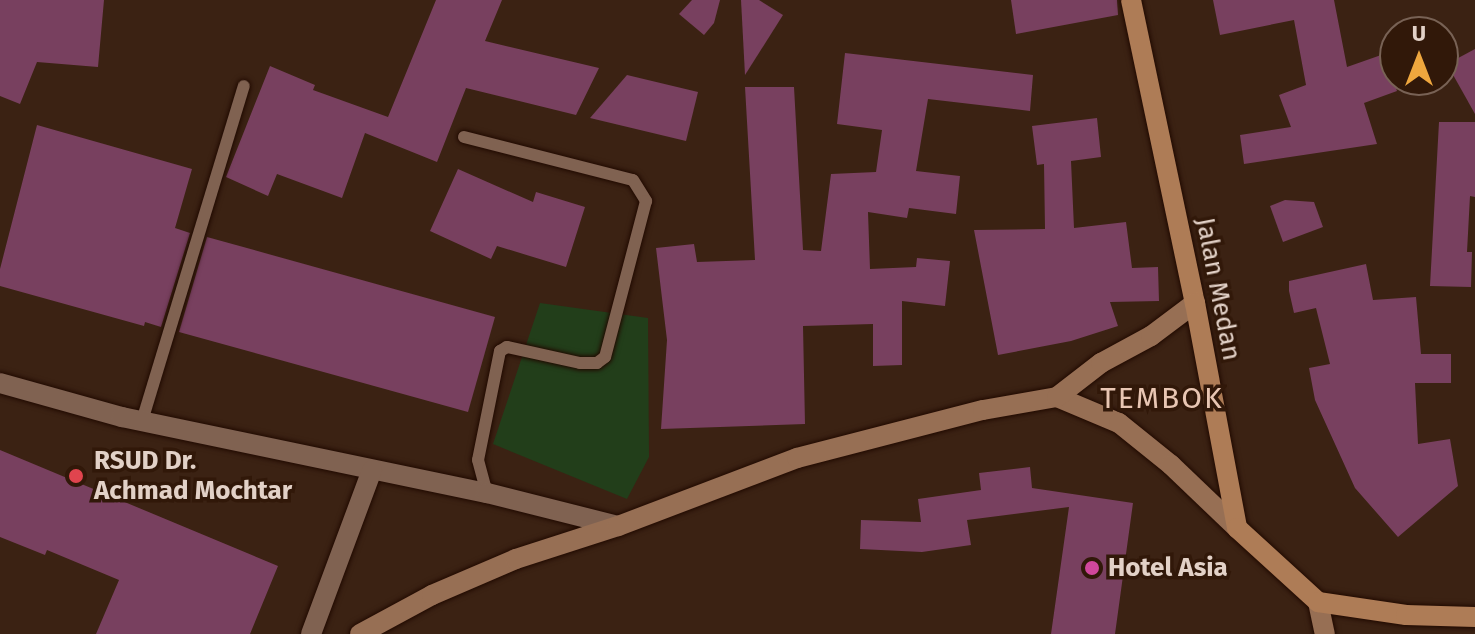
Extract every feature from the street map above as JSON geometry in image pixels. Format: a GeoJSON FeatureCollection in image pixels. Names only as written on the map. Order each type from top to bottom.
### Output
{"type":"FeatureCollection","features":[{"type":"Feature","properties":{"kind":"main road","name":"Jalan Medan"},"geometry":{"type":"LineString","coordinates":[[1131,0],[1195,303],[1237,528]]}},
{"type":"Feature","properties":{"kind":"main road"},"geometry":{"type":"LineString","coordinates":[[360,634],[432,595],[516,559],[618,526],[797,458],[983,410],[1057,397],[1101,363],[1151,336],[1195,303]]}},
{"type":"Feature","properties":{"kind":"main road"},"geometry":{"type":"LineString","coordinates":[[1057,397],[1119,423],[1171,465],[1318,602],[1406,615],[1475,617]]}},
{"type":"Feature","properties":{"kind":"main road"},"geometry":{"type":"LineString","coordinates":[[1318,602],[1325,634]]}},
{"type":"Feature","properties":{"kind":"street"},"geometry":{"type":"LineString","coordinates":[[0,383],[142,421],[487,493],[618,526]]}},
{"type":"Feature","properties":{"kind":"street"},"geometry":{"type":"LineString","coordinates":[[311,634],[372,470]]}},
{"type":"Feature","properties":{"kind":"lane"},"geometry":{"type":"LineString","coordinates":[[142,421],[244,86]]}},
{"type":"Feature","properties":{"kind":"lane"},"geometry":{"type":"LineString","coordinates":[[464,137],[633,180],[646,201],[605,357],[597,363],[580,363],[507,347],[500,351],[478,460],[487,493]]}},
{"type":"Feature","properties":{"kind":"green space"},"geometry":{"type":"Polygon","coordinates":[[[540,303],[648,318],[649,457],[627,499],[493,444],[540,303]]]}},
{"type":"Feature","properties":{"kind":"building"},"geometry":{"type":"Polygon","coordinates":[[[0,0],[104,0],[98,67],[37,62],[20,104],[0,96],[0,0]]]}},
{"type":"Feature","properties":{"kind":"building"},"geometry":{"type":"Polygon","coordinates":[[[436,0],[502,0],[485,41],[599,68],[576,115],[466,88],[437,162],[365,133],[342,198],[277,174],[268,196],[226,177],[270,66],[315,85],[313,90],[388,117],[436,0]]]}},
{"type":"Feature","properties":{"kind":"building"},"geometry":{"type":"Polygon","coordinates":[[[692,0],[720,0],[714,23],[704,35],[679,14],[692,0]]]}},
{"type":"Feature","properties":{"kind":"building"},"geometry":{"type":"Polygon","coordinates":[[[741,0],[759,0],[783,15],[745,75],[741,0]]]}},
{"type":"Feature","properties":{"kind":"building"},"geometry":{"type":"Polygon","coordinates":[[[1011,0],[1117,0],[1118,15],[1016,34],[1011,0]]]}},
{"type":"Feature","properties":{"kind":"building"},"geometry":{"type":"Polygon","coordinates":[[[1213,0],[1334,0],[1347,67],[1379,56],[1379,96],[1383,96],[1364,103],[1377,144],[1244,164],[1240,135],[1291,127],[1279,95],[1306,85],[1294,20],[1220,35],[1213,0]]]}},
{"type":"Feature","properties":{"kind":"building"},"geometry":{"type":"Polygon","coordinates":[[[1475,49],[1475,114],[1459,85],[1459,58],[1475,49]]]}},
{"type":"Feature","properties":{"kind":"building"},"geometry":{"type":"Polygon","coordinates":[[[845,53],[1033,75],[1030,111],[928,99],[916,171],[960,176],[956,214],[909,208],[907,218],[868,212],[870,269],[916,267],[917,258],[950,261],[945,306],[902,301],[902,365],[873,366],[873,324],[803,326],[805,424],[661,429],[667,340],[656,248],[694,244],[697,262],[755,260],[745,87],[794,87],[803,250],[821,251],[831,174],[876,172],[882,130],[837,124],[845,53]]]}},
{"type":"Feature","properties":{"kind":"building"},"geometry":{"type":"Polygon","coordinates":[[[627,75],[698,92],[686,141],[590,118],[627,75]]]}},
{"type":"Feature","properties":{"kind":"building"},"geometry":{"type":"Polygon","coordinates":[[[1097,118],[1101,157],[1071,161],[1074,228],[1126,222],[1132,268],[1158,267],[1159,301],[1110,302],[1118,326],[1071,341],[998,355],[974,230],[1045,229],[1044,164],[1037,165],[1032,126],[1097,118]]]}},
{"type":"Feature","properties":{"kind":"building"},"geometry":{"type":"Polygon","coordinates":[[[1439,122],[1475,122],[1475,197],[1470,196],[1467,252],[1472,252],[1471,287],[1430,286],[1439,122]]]}},
{"type":"Feature","properties":{"kind":"building"},"geometry":{"type":"Polygon","coordinates":[[[37,125],[192,169],[175,228],[190,233],[161,327],[145,322],[144,326],[0,286],[0,269],[37,125]]]}},
{"type":"Feature","properties":{"kind":"building"},"geometry":{"type":"Polygon","coordinates":[[[458,169],[533,202],[536,192],[585,207],[566,267],[497,246],[491,259],[430,231],[458,169]]]}},
{"type":"Feature","properties":{"kind":"building"},"geometry":{"type":"Polygon","coordinates":[[[1285,200],[1314,202],[1323,227],[1283,242],[1270,206],[1285,200]]]}},
{"type":"Feature","properties":{"kind":"building"},"geometry":{"type":"Polygon","coordinates":[[[207,237],[495,317],[468,412],[179,332],[207,237]]]}},
{"type":"Feature","properties":{"kind":"building"},"geometry":{"type":"Polygon","coordinates":[[[1366,264],[1373,300],[1416,297],[1421,354],[1451,354],[1451,383],[1415,383],[1418,444],[1450,439],[1458,486],[1398,537],[1355,488],[1315,400],[1309,368],[1330,364],[1316,308],[1294,313],[1289,291],[1289,281],[1366,264]]]}},
{"type":"Feature","properties":{"kind":"building"},"geometry":{"type":"Polygon","coordinates":[[[0,450],[278,566],[250,634],[96,634],[119,580],[47,550],[45,555],[0,537],[0,450]]]}},
{"type":"Feature","properties":{"kind":"building"},"geometry":{"type":"Polygon","coordinates":[[[1030,467],[1032,488],[1133,503],[1115,634],[1051,634],[1069,507],[967,520],[971,545],[922,552],[860,549],[861,520],[921,522],[918,499],[981,490],[979,473],[1030,467]]]}},
{"type":"Feature","properties":{"kind":"place","name":"RSUD Dr. Achmad Mochtar"},"geometry":{"type":"Point","coordinates":[76,476]}},
{"type":"Feature","properties":{"kind":"place","name":"Hotel Asia"},"geometry":{"type":"Point","coordinates":[1092,568]}},
{"type":"Feature","properties":{"kind":"district","name":"TEMBOK"},"geometry":{"type":"Point","coordinates":[1162,398]}}]}
